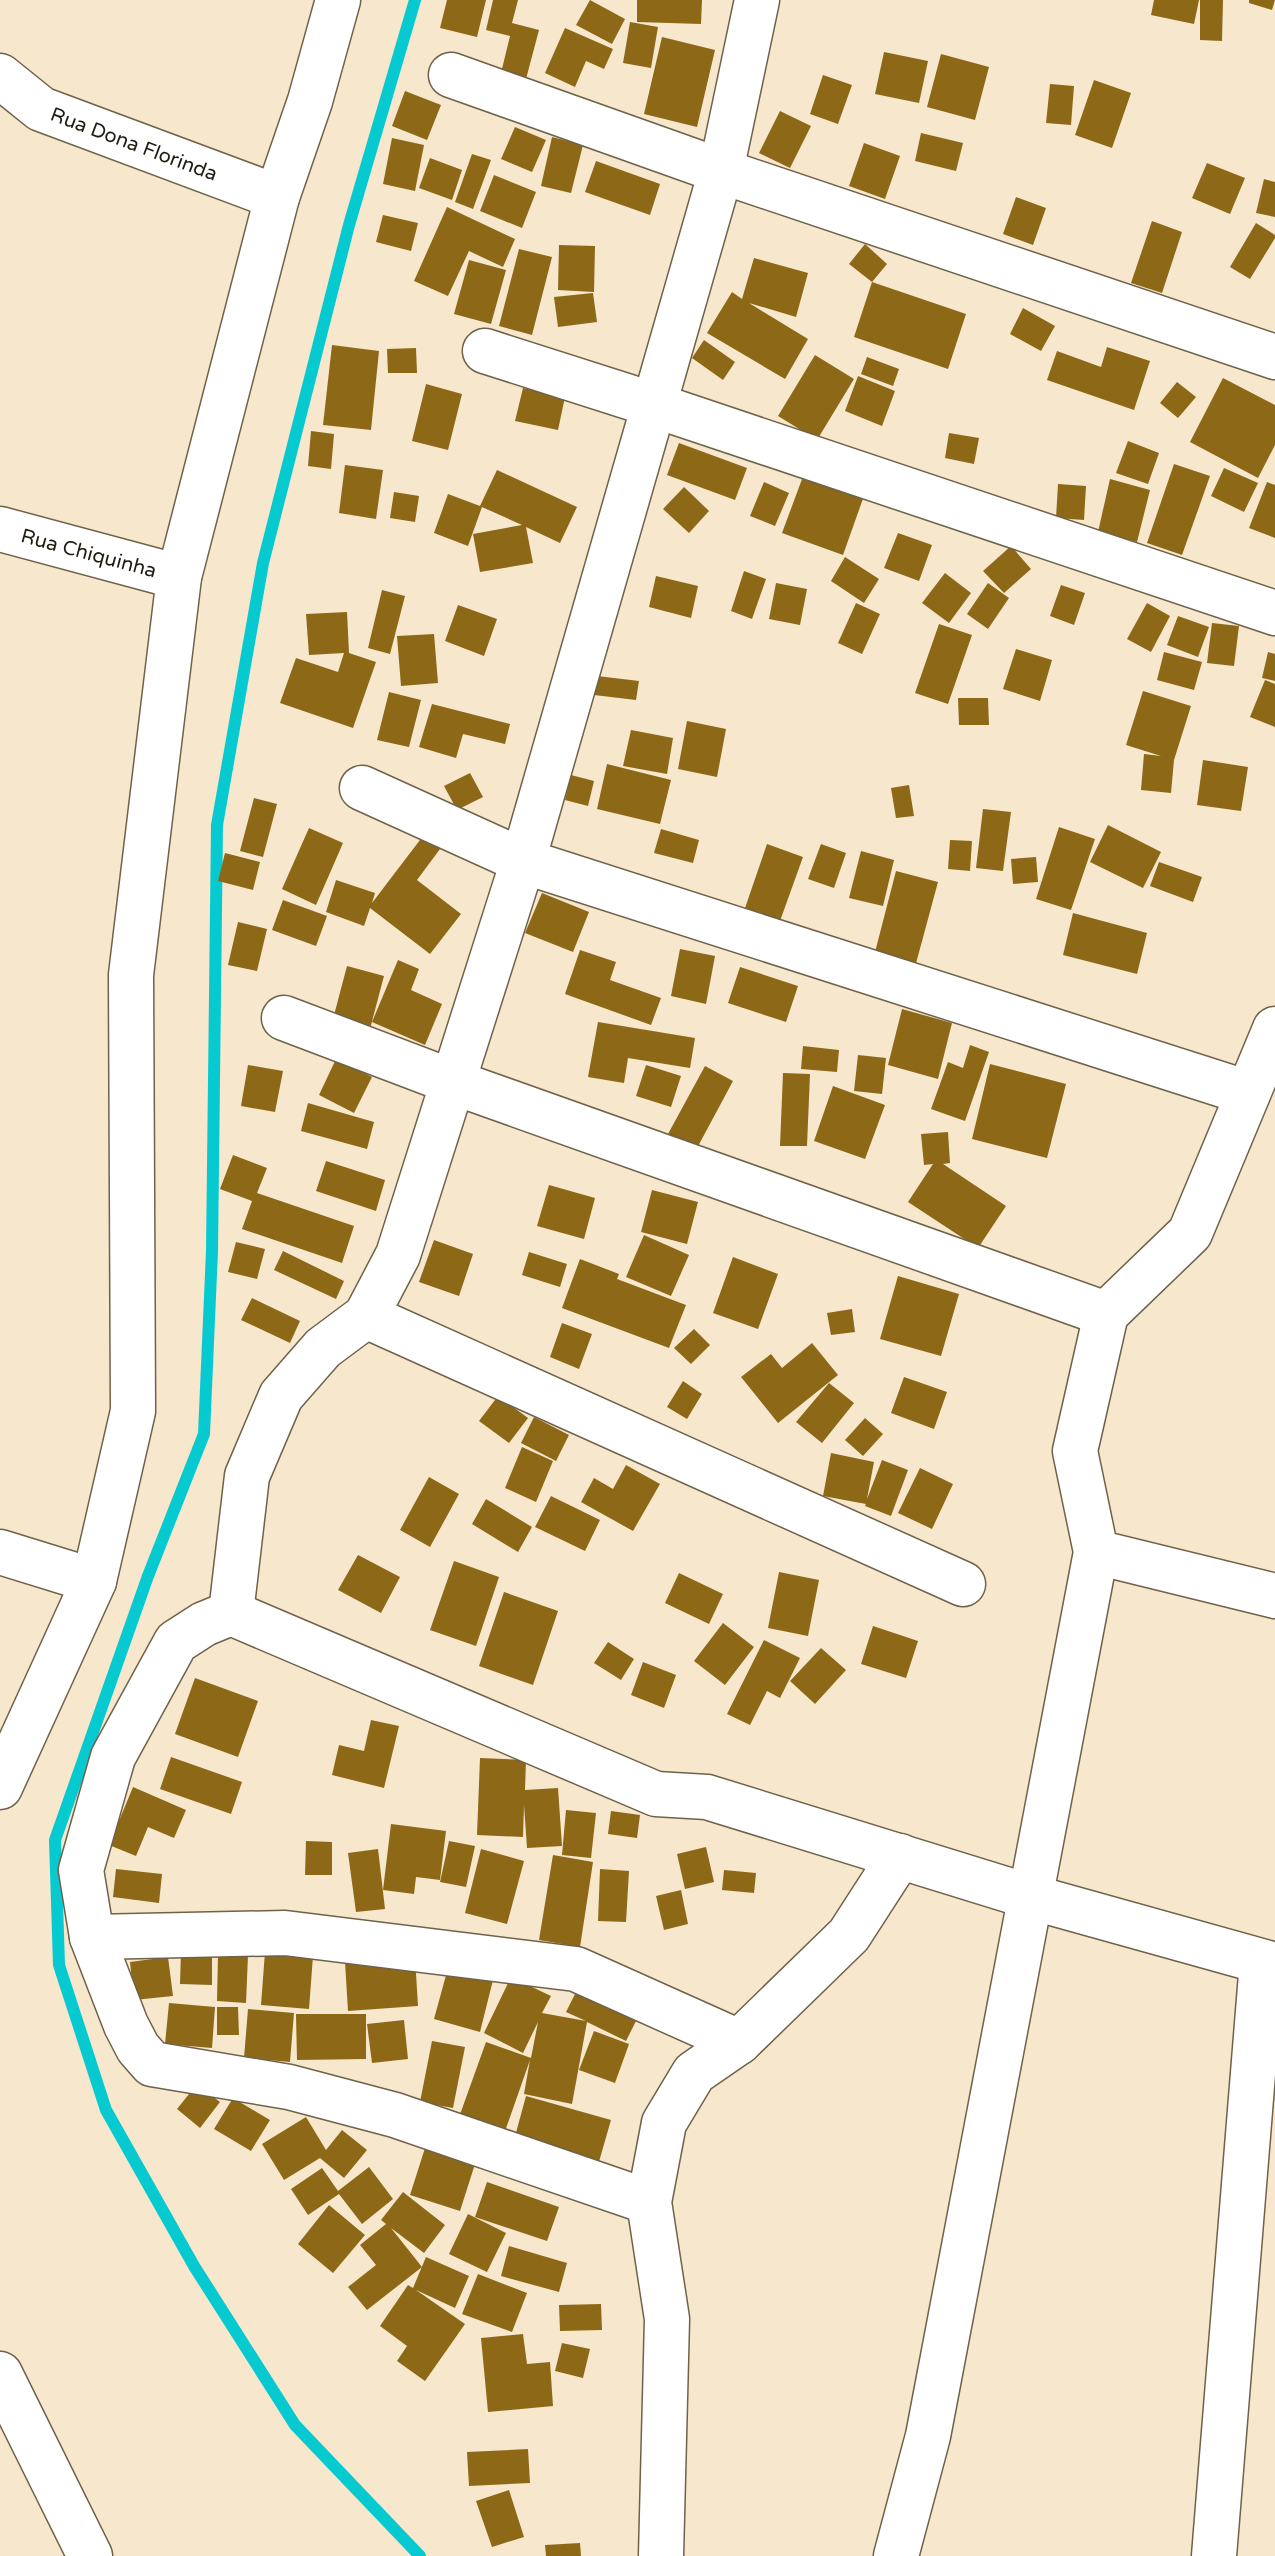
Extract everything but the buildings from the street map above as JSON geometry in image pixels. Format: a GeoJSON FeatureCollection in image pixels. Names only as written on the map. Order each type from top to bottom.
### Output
{"type":"FeatureCollection","features":[{"type":"Feature","properties":{"kind":"street"},"geometry":{"type":"LineString","coordinates":[[0,1787],[94,1581],[133,1411],[131,975],[179,577],[277,197],[310,101],[338,0]]}},
{"type":"Feature","properties":{"kind":"street"},"geometry":{"type":"LineString","coordinates":[[231,1613],[247,1476],[281,1396],[323,1348],[366,1316],[398,1255],[523,861],[721,171],[757,0]]}},
{"type":"Feature","properties":{"kind":"street"},"geometry":{"type":"LineString","coordinates":[[451,75],[721,171],[1275,357]]}},
{"type":"Feature","properties":{"kind":"street","name":"Rua Dona Florinda"},"geometry":{"type":"LineString","coordinates":[[0,76],[41,109],[277,197]]}},
{"type":"Feature","properties":{"kind":"street"},"geometry":{"type":"LineString","coordinates":[[485,351],[1275,613]]}},
{"type":"Feature","properties":{"kind":"street","name":"Rua Chiquinha"},"geometry":{"type":"LineString","coordinates":[[0,529],[179,577]]}},
{"type":"Feature","properties":{"kind":"street"},"geometry":{"type":"LineString","coordinates":[[362,788],[523,861],[1248,1093]]}},
{"type":"Feature","properties":{"kind":"street"},"geometry":{"type":"LineString","coordinates":[[284,1018],[453,1082],[1106,1314]]}},
{"type":"Feature","properties":{"kind":"street"},"geometry":{"type":"LineString","coordinates":[[896,2556],[928,2436],[1096,1552],[1075,1451],[1106,1314],[1190,1233],[1275,1029]]}},
{"type":"Feature","properties":{"kind":"street"},"geometry":{"type":"LineString","coordinates":[[366,1316],[963,1584]]}},
{"type":"Feature","properties":{"kind":"street"},"geometry":{"type":"LineString","coordinates":[[0,1552],[94,1581]]}},
{"type":"Feature","properties":{"kind":"street"},"geometry":{"type":"LineString","coordinates":[[1096,1552],[1275,1596]]}},
{"type":"Feature","properties":{"kind":"street"},"geometry":{"type":"LineString","coordinates":[[649,2202],[395,2115],[289,2087],[152,2064],[138,2048],[92,1937],[81,1870],[113,1757],[176,1642],[204,1624],[231,1613],[656,1794],[707,1797],[1031,1897],[1268,1964],[1214,2556]]}},
{"type":"Feature","properties":{"kind":"street"},"geometry":{"type":"LineString","coordinates":[[661,2556],[667,2319],[649,2202],[664,2123],[694,2073],[739,2042],[849,1935],[900,1856]]}},
{"type":"Feature","properties":{"kind":"street"},"geometry":{"type":"LineString","coordinates":[[92,1937],[285,1933],[576,1969],[739,2042]]}},
{"type":"Feature","properties":{"kind":"street"},"geometry":{"type":"LineString","coordinates":[[0,2374],[90,2556]]}},
{"type":"Feature","properties":{"kind":"waterway"},"geometry":{"type":"LineString","coordinates":[[415,0],[349,225],[263,563],[217,825],[212,1251],[204,1434],[148,1576],[55,1840],[59,1965],[106,2110],[194,2266],[295,2425],[420,2556]]}}]}
